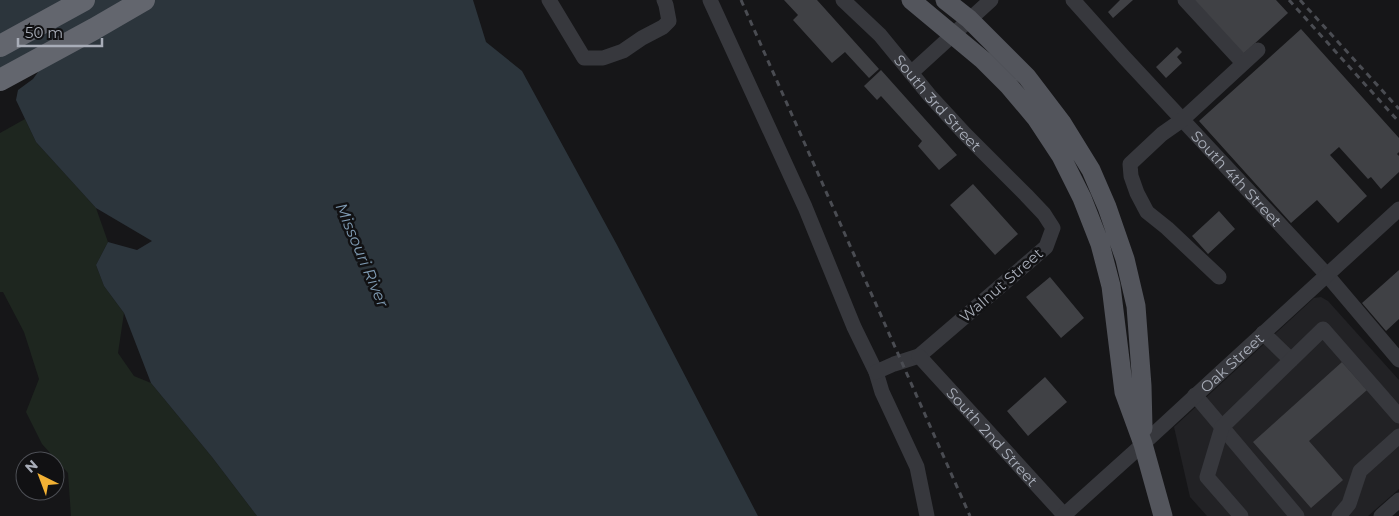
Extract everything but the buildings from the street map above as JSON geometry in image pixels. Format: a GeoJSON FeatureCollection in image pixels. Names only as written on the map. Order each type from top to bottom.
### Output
{"type":"FeatureCollection","features":[{"type":"Feature","properties":{"kind":"highway"},"geometry":{"type":"LineString","coordinates":[[0,80],[144,0]]}},
{"type":"Feature","properties":{"kind":"highway"},"geometry":{"type":"LineString","coordinates":[[0,46],[81,2]]}},
{"type":"Feature","properties":{"kind":"main road"},"geometry":{"type":"LineString","coordinates":[[911,0],[982,60],[1009,86],[1036,118],[1061,156],[1082,198],[1100,244],[1111,286],[1124,392],[1143,444],[1163,516]]}},
{"type":"Feature","properties":{"kind":"main road"},"geometry":{"type":"LineString","coordinates":[[946,0],[969,19],[1027,78],[1062,123],[1091,170],[1107,207],[1125,259],[1136,306],[1142,386],[1143,444]]}},
{"type":"Feature","properties":{"kind":"street"},"geometry":{"type":"LineString","coordinates":[[549,0],[584,58],[603,58],[623,51],[663,27],[670,21],[664,0]]}},
{"type":"Feature","properties":{"kind":"street"},"geometry":{"type":"LineString","coordinates":[[710,0],[805,208],[854,327],[876,372],[882,392],[917,467],[927,516]]}},
{"type":"Feature","properties":{"kind":"street","name":"South 3rd Street"},"geometry":{"type":"LineString","coordinates":[[843,0],[880,35],[930,96],[1035,205]]}},
{"type":"Feature","properties":{"kind":"street"},"geometry":{"type":"LineString","coordinates":[[911,73],[991,0]]}},
{"type":"Feature","properties":{"kind":"street","name":"South 4th Street"},"geometry":{"type":"LineString","coordinates":[[1073,0],[1326,275],[1399,360]]}},
{"type":"Feature","properties":{"kind":"street"},"geometry":{"type":"LineString","coordinates":[[1185,0],[1244,63]]}},
{"type":"Feature","properties":{"kind":"street"},"geometry":{"type":"LineString","coordinates":[[1218,277],[1167,228],[1147,212],[1137,193],[1131,176],[1130,164],[1162,134],[1182,120],[1258,50]]}},
{"type":"Feature","properties":{"kind":"street"},"geometry":{"type":"LineString","coordinates":[[0,87],[36,69]]}},
{"type":"Feature","properties":{"kind":"street","name":"Walnut Street"},"geometry":{"type":"LineString","coordinates":[[919,356],[1046,247],[1053,228],[1044,214],[1035,205]]}},
{"type":"Feature","properties":{"kind":"street","name":"Oak Street"},"geometry":{"type":"LineString","coordinates":[[1064,516],[1399,209]]}},
{"type":"Feature","properties":{"kind":"street"},"geometry":{"type":"LineString","coordinates":[[1241,516],[1207,477],[1222,427],[1323,329],[1399,416]]}},
{"type":"Feature","properties":{"kind":"street"},"geometry":{"type":"LineString","coordinates":[[1264,333],[1291,360]]}},
{"type":"Feature","properties":{"kind":"street"},"geometry":{"type":"LineString","coordinates":[[876,372],[919,356]]}},
{"type":"Feature","properties":{"kind":"street","name":"South 2nd Street"},"geometry":{"type":"LineString","coordinates":[[919,356],[1064,516]]}},
{"type":"Feature","properties":{"kind":"street"},"geometry":{"type":"LineString","coordinates":[[1195,396],[1297,516]]}},
{"type":"Feature","properties":{"kind":"street"},"geometry":{"type":"LineString","coordinates":[[1339,516],[1349,504],[1360,471],[1399,436]]}},
{"type":"Feature","properties":{"kind":"street"},"geometry":{"type":"LineString","coordinates":[[1381,516],[1399,500]]}},
{"type":"Feature","properties":{"kind":"shaded area"},"geometry":{"type":"Polygon","coordinates":[[[25,119],[36,142],[96,208],[108,242],[96,265],[104,286],[124,313],[118,353],[134,376],[151,383],[212,457],[257,516],[71,516],[68,473],[65,470],[65,451],[48,451],[42,444],[26,412],[39,379],[24,332],[3,292],[0,292],[0,133],[25,119]]]}},
{"type":"Feature","properties":{"kind":"shaded area"},"geometry":{"type":"Polygon","coordinates":[[[1321,297],[1328,301],[1399,380],[1399,489],[1368,516],[1207,516],[1190,497],[1174,427],[1314,298],[1321,297]]]}},
{"type":"Feature","properties":{"kind":"water","name":"Missouri River"},"geometry":{"type":"Polygon","coordinates":[[[0,0],[473,0],[486,42],[522,71],[617,245],[758,516],[257,516],[212,457],[151,383],[124,313],[104,286],[96,265],[108,242],[137,250],[152,241],[96,208],[36,142],[16,100],[18,90],[33,79],[38,72],[34,67],[0,69],[0,0]]]}},
{"type":"Feature","properties":{"kind":"railway"},"geometry":{"type":"LineString","coordinates":[[741,0],[970,516]]}},
{"type":"Feature","properties":{"kind":"railway"},"geometry":{"type":"LineString","coordinates":[[1289,0],[1399,122]]}},
{"type":"Feature","properties":{"kind":"railway"},"geometry":{"type":"LineString","coordinates":[[1300,0],[1399,109]]}}]}
